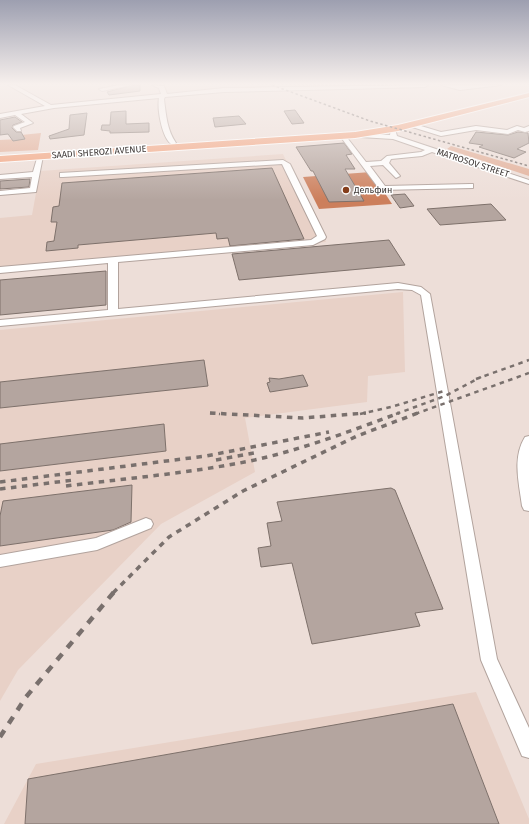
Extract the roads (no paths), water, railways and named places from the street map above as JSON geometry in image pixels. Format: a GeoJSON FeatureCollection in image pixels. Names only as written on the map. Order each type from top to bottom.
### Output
{"type":"FeatureCollection","features":[{"type":"Feature","properties":{"kind":"highway","name":"SAADI SHEROZI AVENUE"},"geometry":{"type":"LineString","coordinates":[[0,155],[369,130],[396,123]]}},
{"type":"Feature","properties":{"kind":"highway","name":"SAADI SHEROZI AVENUE"},"geometry":{"type":"LineString","coordinates":[[0,159],[394,133],[417,123]]}},
{"type":"Feature","properties":{"kind":"street"},"geometry":{"type":"LineString","coordinates":[[19,130],[16,127],[28,123]]}},
{"type":"Feature","properties":{"kind":"street"},"geometry":{"type":"LineString","coordinates":[[164,123],[166,135],[173,143]]}},
{"type":"Feature","properties":{"kind":"street"},"geometry":{"type":"LineString","coordinates":[[411,125],[441,134],[476,128],[508,132],[517,128],[525,130],[529,128]]}},
{"type":"Feature","properties":{"kind":"street","name":"MATROSOV STREET"},"geometry":{"type":"LineString","coordinates":[[394,133],[432,149],[529,182]]}},
{"type":"Feature","properties":{"kind":"street"},"geometry":{"type":"LineString","coordinates":[[343,136],[383,188],[470,186]]}},
{"type":"Feature","properties":{"kind":"street"},"geometry":{"type":"LineString","coordinates":[[385,163],[385,160],[389,157],[422,154],[432,149]]}},
{"type":"Feature","properties":{"kind":"street"},"geometry":{"type":"LineString","coordinates":[[0,193],[32,190],[40,156]]}},
{"type":"Feature","properties":{"kind":"street"},"geometry":{"type":"LineString","coordinates":[[0,270],[313,242],[322,237],[286,164],[283,162],[63,175]]}},
{"type":"Feature","properties":{"kind":"street"},"geometry":{"type":"LineString","coordinates":[[364,164],[385,163]]}},
{"type":"Feature","properties":{"kind":"street"},"geometry":{"type":"LineString","coordinates":[[385,163],[396,176]]}},
{"type":"Feature","properties":{"kind":"street"},"geometry":{"type":"LineString","coordinates":[[0,177],[36,174]]}},
{"type":"Feature","properties":{"kind":"street"},"geometry":{"type":"LineString","coordinates":[[113,261],[113,313]]}},
{"type":"Feature","properties":{"kind":"street"},"geometry":{"type":"LineString","coordinates":[[0,323],[398,286],[410,287],[423,291],[427,296],[489,660],[529,749]]}},
{"type":"Feature","properties":{"kind":"street"},"geometry":{"type":"LineString","coordinates":[[529,440],[523,458],[529,506]]}},
{"type":"Feature","properties":{"kind":"street"},"geometry":{"type":"LineString","coordinates":[[0,561],[97,544],[146,524]]}},
{"type":"Feature","properties":{"kind":"railway"},"geometry":{"type":"LineString","coordinates":[[379,123],[529,166]]}},
{"type":"Feature","properties":{"kind":"railway"},"geometry":{"type":"LineString","coordinates":[[480,378],[529,360]]}},
{"type":"Feature","properties":{"kind":"railway"},"geometry":{"type":"LineString","coordinates":[[415,414],[529,373]]}},
{"type":"Feature","properties":{"kind":"railway"},"geometry":{"type":"LineString","coordinates":[[396,414],[445,396],[480,378]]}},
{"type":"Feature","properties":{"kind":"railway"},"geometry":{"type":"LineString","coordinates":[[476,379],[480,378]]}},
{"type":"Feature","properties":{"kind":"railway"},"geometry":{"type":"LineString","coordinates":[[364,413],[391,407],[444,391]]}},
{"type":"Feature","properties":{"kind":"railway"},"geometry":{"type":"LineString","coordinates":[[220,414],[210,413],[303,418],[364,413]]}},
{"type":"Feature","properties":{"kind":"railway"},"geometry":{"type":"LineString","coordinates":[[66,486],[192,471],[255,460],[318,442],[399,413]]}},
{"type":"Feature","properties":{"kind":"railway"},"geometry":{"type":"LineString","coordinates":[[114,592],[169,537],[243,491],[357,436],[418,413]]}},
{"type":"Feature","properties":{"kind":"railway"},"geometry":{"type":"LineString","coordinates":[[0,482],[206,456],[329,432]]}},
{"type":"Feature","properties":{"kind":"railway"},"geometry":{"type":"LineString","coordinates":[[216,460],[254,453]]}},
{"type":"Feature","properties":{"kind":"railway"},"geometry":{"type":"LineString","coordinates":[[0,489],[74,480]]}},
{"type":"Feature","properties":{"kind":"railway"},"geometry":{"type":"LineString","coordinates":[[0,737],[26,697],[114,592]]}},
{"type":"Feature","properties":{"kind":"place","name":"Дельфин"},"geometry":{"type":"Point","coordinates":[346,190]}}]}
